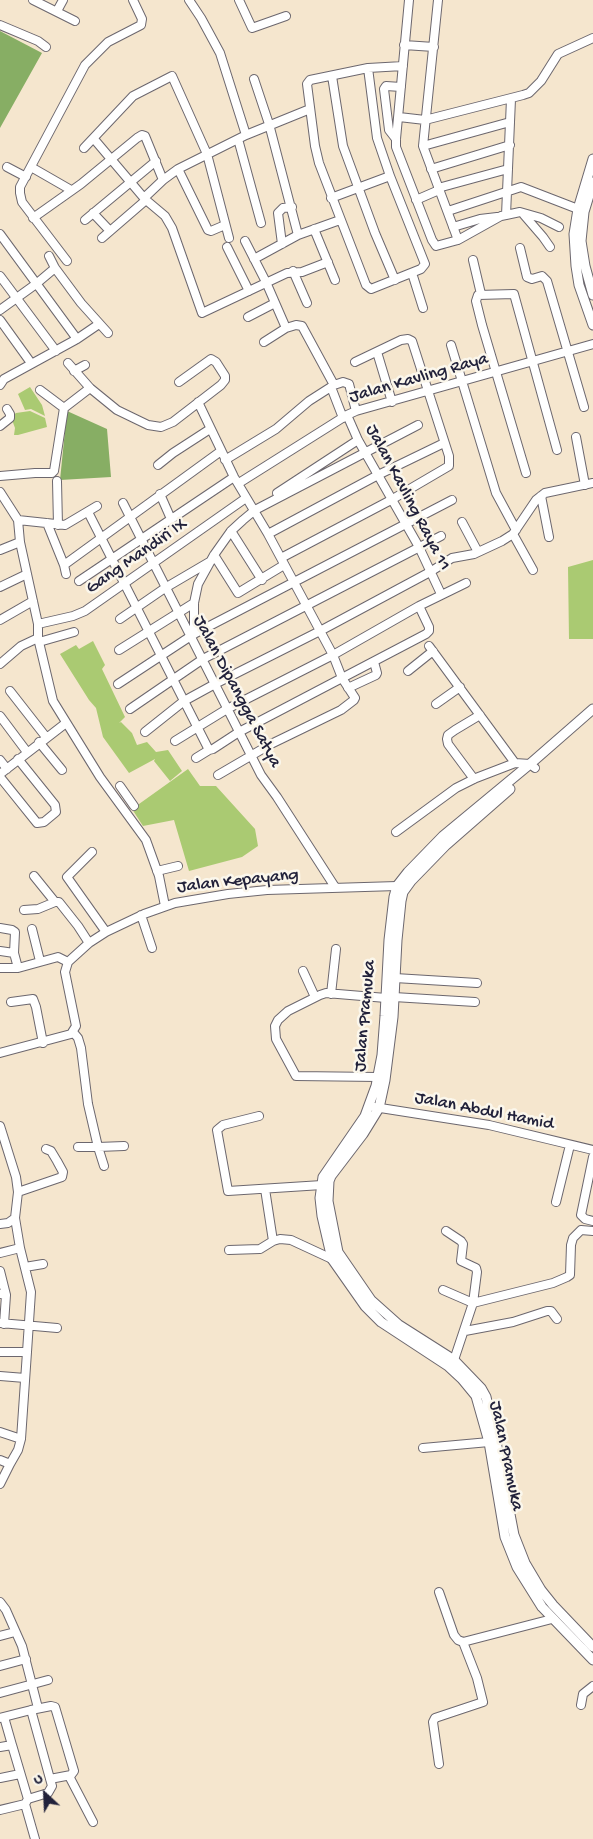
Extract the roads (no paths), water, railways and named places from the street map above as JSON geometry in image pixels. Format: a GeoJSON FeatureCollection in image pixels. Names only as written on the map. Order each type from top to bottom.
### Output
{"type":"FeatureCollection","features":[{"type":"Feature","properties":{"kind":"main road"},"geometry":{"type":"LineString","coordinates":[[593,160],[592,177],[584,212],[581,241],[585,266],[593,295]]}},
{"type":"Feature","properties":{"kind":"main road"},"geometry":{"type":"LineString","coordinates":[[592,177],[578,209],[574,234],[579,285],[593,325]]}},
{"type":"Feature","properties":{"kind":"main road","name":"Jalan Pramuka"},"geometry":{"type":"LineString","coordinates":[[533,766],[593,709]]}},
{"type":"Feature","properties":{"kind":"main road","name":"Jalan Pramuka"},"geometry":{"type":"LineString","coordinates":[[390,998],[395,978],[403,892],[466,822],[593,717]]}},
{"type":"Feature","properties":{"kind":"main road","name":"Jalan Pramuka"},"geometry":{"type":"LineString","coordinates":[[466,822],[443,836],[397,886],[389,940],[390,998],[385,1080],[363,1134],[329,1181],[328,1200],[338,1252],[363,1290],[380,1309],[399,1325],[454,1360],[476,1381],[486,1397],[510,1536]]}},
{"type":"Feature","properties":{"kind":"main road","name":"Jalan Pramuka"},"geometry":{"type":"LineString","coordinates":[[389,1016],[374,1106],[323,1177],[320,1198],[322,1216],[332,1259],[372,1314],[448,1366],[467,1385],[479,1401],[510,1536],[521,1565],[542,1607],[593,1660]]}},
{"type":"Feature","properties":{"kind":"main road","name":"Jalan Pramuka"},"geometry":{"type":"LineString","coordinates":[[521,1565],[553,1606],[593,1647]]}},
{"type":"Feature","properties":{"kind":"street"},"geometry":{"type":"LineString","coordinates":[[33,0],[75,20]]}},
{"type":"Feature","properties":{"kind":"street"},"geometry":{"type":"LineString","coordinates":[[57,11],[64,0]]}},
{"type":"Feature","properties":{"kind":"street"},"geometry":{"type":"LineString","coordinates":[[66,261],[32,218],[22,202],[20,187],[86,65],[108,42],[140,25],[142,19],[133,0]]}},
{"type":"Feature","properties":{"kind":"street"},"geometry":{"type":"LineString","coordinates":[[239,0],[252,28],[286,16]]}},
{"type":"Feature","properties":{"kind":"street"},"geometry":{"type":"LineString","coordinates":[[409,0],[396,141],[398,154],[434,245],[438,246],[458,240],[503,216]]}},
{"type":"Feature","properties":{"kind":"street"},"geometry":{"type":"LineString","coordinates":[[438,0],[423,146],[458,240]]}},
{"type":"Feature","properties":{"kind":"street"},"geometry":{"type":"LineString","coordinates":[[192,1],[220,53],[246,135]]}},
{"type":"Feature","properties":{"kind":"street"},"geometry":{"type":"LineString","coordinates":[[0,25],[38,41],[46,47]]}},
{"type":"Feature","properties":{"kind":"street"},"geometry":{"type":"LineString","coordinates":[[399,117],[425,120],[526,94],[535,87],[558,54],[593,38]]}},
{"type":"Feature","properties":{"kind":"street"},"geometry":{"type":"LineString","coordinates":[[404,45],[434,47]]}},
{"type":"Feature","properties":{"kind":"street"},"geometry":{"type":"LineString","coordinates":[[368,68],[377,138],[425,264],[424,267],[412,273],[374,288],[367,287],[331,198],[316,154],[307,83],[310,80],[368,68],[403,66]]}},
{"type":"Feature","properties":{"kind":"street"},"geometry":{"type":"LineString","coordinates":[[84,148],[133,96],[172,76],[207,154],[229,238]]}},
{"type":"Feature","properties":{"kind":"street"},"geometry":{"type":"LineString","coordinates":[[332,76],[343,146],[374,233],[395,280]]}},
{"type":"Feature","properties":{"kind":"street"},"geometry":{"type":"LineString","coordinates":[[254,79],[269,124],[298,235]]}},
{"type":"Feature","properties":{"kind":"street"},"geometry":{"type":"LineString","coordinates":[[396,141],[389,130],[384,89],[386,86],[401,87]]}},
{"type":"Feature","properties":{"kind":"street"},"geometry":{"type":"LineString","coordinates":[[503,216],[510,145],[511,99]]}},
{"type":"Feature","properties":{"kind":"street"},"geometry":{"type":"LineString","coordinates":[[102,238],[163,180],[178,169],[269,124],[310,109]]}},
{"type":"Feature","properties":{"kind":"street"},"geometry":{"type":"LineString","coordinates":[[423,146],[510,122]]}},
{"type":"Feature","properties":{"kind":"street"},"geometry":{"type":"LineString","coordinates":[[32,218],[143,135],[163,180]]}},
{"type":"Feature","properties":{"kind":"street"},"geometry":{"type":"LineString","coordinates":[[94,139],[145,199],[165,216],[172,228],[201,312],[293,271],[302,272],[328,262]]}},
{"type":"Feature","properties":{"kind":"street"},"geometry":{"type":"LineString","coordinates":[[238,139],[261,223]]}},
{"type":"Feature","properties":{"kind":"street"},"geometry":{"type":"LineString","coordinates":[[381,147],[396,141]]}},
{"type":"Feature","properties":{"kind":"street"},"geometry":{"type":"LineString","coordinates":[[431,169],[510,145]]}},
{"type":"Feature","properties":{"kind":"street"},"geometry":{"type":"LineString","coordinates":[[85,220],[156,161]]}},
{"type":"Feature","properties":{"kind":"street"},"geometry":{"type":"LineString","coordinates":[[6,167],[26,177]]}},
{"type":"Feature","properties":{"kind":"street"},"geometry":{"type":"LineString","coordinates":[[31,168],[71,190]]}},
{"type":"Feature","properties":{"kind":"street"},"geometry":{"type":"LineString","coordinates":[[178,169],[208,230],[211,231],[225,225]]}},
{"type":"Feature","properties":{"kind":"street"},"geometry":{"type":"LineString","coordinates":[[416,200],[439,189],[508,169]]}},
{"type":"Feature","properties":{"kind":"street"},"geometry":{"type":"LineString","coordinates":[[331,198],[390,176]]}},
{"type":"Feature","properties":{"kind":"street"},"geometry":{"type":"LineString","coordinates":[[448,211],[523,187],[578,209]]}},
{"type":"Feature","properties":{"kind":"street"},"geometry":{"type":"LineString","coordinates":[[282,244],[278,213],[283,208],[292,207]]}},
{"type":"Feature","properties":{"kind":"street"},"geometry":{"type":"LineString","coordinates":[[453,227],[480,219],[516,212],[535,216],[559,227]]}},
{"type":"Feature","properties":{"kind":"street"},"geometry":{"type":"LineString","coordinates":[[93,213],[110,231]]}},
{"type":"Feature","properties":{"kind":"street"},"geometry":{"type":"LineString","coordinates":[[524,214],[550,247]]}},
{"type":"Feature","properties":{"kind":"street"},"geometry":{"type":"LineString","coordinates":[[254,260],[298,235],[340,220]]}},
{"type":"Feature","properties":{"kind":"street"},"geometry":{"type":"LineString","coordinates":[[314,229],[335,280]]}},
{"type":"Feature","properties":{"kind":"street"},"geometry":{"type":"LineString","coordinates":[[0,234],[77,339]]}},
{"type":"Feature","properties":{"kind":"street"},"geometry":{"type":"LineString","coordinates":[[245,240],[286,328],[264,342]]}},
{"type":"Feature","properties":{"kind":"street"},"geometry":{"type":"LineString","coordinates":[[227,247],[249,291]]}},
{"type":"Feature","properties":{"kind":"street"},"geometry":{"type":"LineString","coordinates":[[520,248],[527,277],[532,279],[542,276],[546,278],[584,407]]}},
{"type":"Feature","properties":{"kind":"street"},"geometry":{"type":"LineString","coordinates":[[50,256],[55,268],[108,333]]}},
{"type":"Feature","properties":{"kind":"street"},"geometry":{"type":"LineString","coordinates":[[473,260],[481,294]]}},
{"type":"Feature","properties":{"kind":"street"},"geometry":{"type":"LineString","coordinates":[[0,310],[55,268]]}},
{"type":"Feature","properties":{"kind":"street"},"geometry":{"type":"LineString","coordinates":[[293,271],[308,303]]}},
{"type":"Feature","properties":{"kind":"street"},"geometry":{"type":"LineString","coordinates":[[412,273],[423,308]]}},
{"type":"Feature","properties":{"kind":"street"},"geometry":{"type":"LineString","coordinates":[[0,276],[56,351]]}},
{"type":"Feature","properties":{"kind":"street"},"geometry":{"type":"LineString","coordinates":[[526,473],[476,304],[477,296],[481,294],[514,294],[557,450]]}},
{"type":"Feature","properties":{"kind":"street"},"geometry":{"type":"LineString","coordinates":[[248,317],[275,303]]}},
{"type":"Feature","properties":{"kind":"street"},"geometry":{"type":"LineString","coordinates":[[0,320],[31,363]]}},
{"type":"Feature","properties":{"kind":"street"},"geometry":{"type":"LineString","coordinates":[[1,379],[56,351],[99,324]]}},
{"type":"Feature","properties":{"kind":"street","name":"Jalan Kavling Raya 11"},"geometry":{"type":"LineString","coordinates":[[286,328],[296,325],[302,326],[345,416],[419,547],[441,594]]}},
{"type":"Feature","properties":{"kind":"street"},"geometry":{"type":"LineString","coordinates":[[213,558],[238,593],[262,580],[283,562],[448,468],[450,463],[412,341],[408,339],[401,340],[355,362]]}},
{"type":"Feature","properties":{"kind":"street","name":"Jalan Kavling Raya"},"geometry":{"type":"LineString","coordinates":[[79,581],[171,519],[345,416],[593,344]]}},
{"type":"Feature","properties":{"kind":"street"},"geometry":{"type":"LineString","coordinates":[[451,345],[496,493],[533,570]]}},
{"type":"Feature","properties":{"kind":"street"},"geometry":{"type":"LineString","coordinates":[[377,352],[392,402]]}},
{"type":"Feature","properties":{"kind":"street"},"geometry":{"type":"LineString","coordinates":[[68,363],[90,388],[116,410],[157,428],[173,422],[221,385],[225,380],[225,376],[214,360],[208,360],[179,382]]}},
{"type":"Feature","properties":{"kind":"street"},"geometry":{"type":"LineString","coordinates":[[74,371],[85,365]]}},
{"type":"Feature","properties":{"kind":"street"},"geometry":{"type":"LineString","coordinates":[[225,460],[276,428],[309,401],[332,386],[347,382],[356,412]]}},
{"type":"Feature","properties":{"kind":"street"},"geometry":{"type":"LineString","coordinates":[[0,476],[52,473],[54,471],[64,408],[90,388]]}},
{"type":"Feature","properties":{"kind":"street"},"geometry":{"type":"LineString","coordinates":[[40,390],[64,408]]}},
{"type":"Feature","properties":{"kind":"street"},"geometry":{"type":"LineString","coordinates":[[198,402],[225,460],[268,534],[333,655],[342,678],[355,696],[350,704],[252,755],[218,775]]}},
{"type":"Feature","properties":{"kind":"street"},"geometry":{"type":"LineString","coordinates":[[0,426],[10,418],[7,409]]}},
{"type":"Feature","properties":{"kind":"street"},"geometry":{"type":"LineString","coordinates":[[283,492],[418,425]]}},
{"type":"Feature","properties":{"kind":"street"},"geometry":{"type":"LineString","coordinates":[[158,466],[173,453],[210,429]]}},
{"type":"Feature","properties":{"kind":"street"},"geometry":{"type":"LineString","coordinates":[[145,732],[184,701],[215,684],[320,631],[430,572],[452,558],[478,552],[514,532],[541,496],[549,492],[589,484],[576,437]]}},
{"type":"Feature","properties":{"kind":"street"},"geometry":{"type":"LineString","coordinates":[[192,635],[194,603],[198,584],[231,531],[254,510],[358,440]]}},
{"type":"Feature","properties":{"kind":"street"},"geometry":{"type":"LineString","coordinates":[[268,534],[378,475],[444,443]]}},
{"type":"Feature","properties":{"kind":"street"},"geometry":{"type":"LineString","coordinates":[[64,565],[221,451]]}},
{"type":"Feature","properties":{"kind":"street"},"geometry":{"type":"LineString","coordinates":[[57,481],[58,525]]}},
{"type":"Feature","properties":{"kind":"street"},"geometry":{"type":"LineString","coordinates":[[0,492],[18,520],[20,542],[38,624],[38,640],[53,701],[100,777],[146,840],[157,871],[165,906]]}},
{"type":"Feature","properties":{"kind":"street"},"geometry":{"type":"LineString","coordinates":[[160,494],[171,519]]}},
{"type":"Feature","properties":{"kind":"street"},"geometry":{"type":"LineString","coordinates":[[541,496],[549,537]]}},
{"type":"Feature","properties":{"kind":"street","name":"Gang Mandiri IX"},"geometry":{"type":"LineString","coordinates":[[38,624],[79,614],[219,519],[246,498]]}},
{"type":"Feature","properties":{"kind":"street"},"geometry":{"type":"LineString","coordinates":[[118,684],[192,635],[452,500]]}},
{"type":"Feature","properties":{"kind":"street","name":"Jalan Dipangga Satya"},"geometry":{"type":"LineString","coordinates":[[123,504],[177,612],[192,635],[202,659],[261,775],[335,887]]}},
{"type":"Feature","properties":{"kind":"street"},"geometry":{"type":"LineString","coordinates":[[18,520],[66,525],[97,506]]}},
{"type":"Feature","properties":{"kind":"street"},"geometry":{"type":"LineString","coordinates":[[88,512],[209,750]]}},
{"type":"Feature","properties":{"kind":"street"},"geometry":{"type":"LineString","coordinates":[[462,522],[478,552]]}},
{"type":"Feature","properties":{"kind":"street"},"geometry":{"type":"LineString","coordinates":[[48,523],[66,574]]}},
{"type":"Feature","properties":{"kind":"street"},"geometry":{"type":"LineString","coordinates":[[231,531],[262,580]]}},
{"type":"Feature","properties":{"kind":"street"},"geometry":{"type":"LineString","coordinates":[[130,709],[202,659],[441,536]]}},
{"type":"Feature","properties":{"kind":"street"},"geometry":{"type":"LineString","coordinates":[[0,550],[20,542]]}},
{"type":"Feature","properties":{"kind":"street"},"geometry":{"type":"LineString","coordinates":[[120,619],[213,558]]}},
{"type":"Feature","properties":{"kind":"street"},"geometry":{"type":"LineString","coordinates":[[0,587],[27,574]]}},
{"type":"Feature","properties":{"kind":"street"},"geometry":{"type":"LineString","coordinates":[[175,741],[227,709],[333,655],[441,594],[466,583]]}},
{"type":"Feature","properties":{"kind":"street"},"geometry":{"type":"LineString","coordinates":[[0,620],[33,601]]}},
{"type":"Feature","properties":{"kind":"street"},"geometry":{"type":"LineString","coordinates":[[119,650],[194,603]]}},
{"type":"Feature","properties":{"kind":"street"},"geometry":{"type":"LineString","coordinates":[[196,758],[239,732],[374,662],[429,631],[419,606]]}},
{"type":"Feature","properties":{"kind":"street"},"geometry":{"type":"LineString","coordinates":[[0,664],[21,646],[74,632]]}},
{"type":"Feature","properties":{"kind":"street"},"geometry":{"type":"LineString","coordinates":[[408,671],[431,648],[515,763]]}},
{"type":"Feature","properties":{"kind":"street"},"geometry":{"type":"LineString","coordinates":[[348,688],[376,675],[374,662]]}},
{"type":"Feature","properties":{"kind":"street"},"geometry":{"type":"LineString","coordinates":[[436,704],[460,687]]}},
{"type":"Feature","properties":{"kind":"street"},"geometry":{"type":"LineString","coordinates":[[10,690],[46,737]]}},
{"type":"Feature","properties":{"kind":"street"},"geometry":{"type":"LineString","coordinates":[[474,779],[448,744],[447,739],[455,730],[480,715]]}},
{"type":"Feature","properties":{"kind":"street"},"geometry":{"type":"LineString","coordinates":[[0,716],[26,752]]}},
{"type":"Feature","properties":{"kind":"street"},"geometry":{"type":"LineString","coordinates":[[18,759],[54,805],[56,812],[44,822],[37,823],[0,776],[7,769],[18,759],[26,752],[66,723]]}},
{"type":"Feature","properties":{"kind":"street"},"geometry":{"type":"LineString","coordinates":[[39,742],[62,770]]}},
{"type":"Feature","properties":{"kind":"street"},"geometry":{"type":"LineString","coordinates":[[0,760],[7,769]]}},
{"type":"Feature","properties":{"kind":"street"},"geometry":{"type":"LineString","coordinates":[[396,832],[456,788],[474,779],[515,763],[533,766]]}},
{"type":"Feature","properties":{"kind":"street"},"geometry":{"type":"LineString","coordinates":[[120,786],[134,806]]}},
{"type":"Feature","properties":{"kind":"street"},"geometry":{"type":"LineString","coordinates":[[126,811],[142,802]]}},
{"type":"Feature","properties":{"kind":"street"},"geometry":{"type":"LineString","coordinates":[[92,852],[67,878],[106,932]]}},
{"type":"Feature","properties":{"kind":"street"},"geometry":{"type":"LineString","coordinates":[[157,871],[178,866]]}},
{"type":"Feature","properties":{"kind":"street"},"geometry":{"type":"LineString","coordinates":[[34,876],[78,926],[89,943]]}},
{"type":"Feature","properties":{"kind":"street","name":"Jalan Kepayang"},"geometry":{"type":"LineString","coordinates":[[68,962],[89,943],[106,932],[141,915],[175,903],[267,890],[397,886]]}},
{"type":"Feature","properties":{"kind":"street"},"geometry":{"type":"LineString","coordinates":[[31,910],[55,902]]}},
{"type":"Feature","properties":{"kind":"street"},"geometry":{"type":"LineString","coordinates":[[141,915],[152,948]]}},
{"type":"Feature","properties":{"kind":"street"},"geometry":{"type":"LineString","coordinates":[[0,928],[15,932],[14,953],[18,968]]}},
{"type":"Feature","properties":{"kind":"street"},"geometry":{"type":"LineString","coordinates":[[32,929],[40,961]]}},
{"type":"Feature","properties":{"kind":"street"},"geometry":{"type":"LineString","coordinates":[[332,994],[336,949]]}},
{"type":"Feature","properties":{"kind":"street"},"geometry":{"type":"LineString","coordinates":[[0,951],[14,953]]}},
{"type":"Feature","properties":{"kind":"street"},"geometry":{"type":"LineString","coordinates":[[0,968],[18,968],[58,957],[68,962],[66,972],[76,1026],[68,1036],[0,1053]]}},
{"type":"Feature","properties":{"kind":"street"},"geometry":{"type":"LineString","coordinates":[[303,971],[315,997]]}},
{"type":"Feature","properties":{"kind":"street"},"geometry":{"type":"LineString","coordinates":[[395,978],[477,983]]}},
{"type":"Feature","properties":{"kind":"street"},"geometry":{"type":"LineString","coordinates":[[378,1077],[299,1077],[294,1074],[276,1040],[275,1026],[278,1020],[288,1011],[326,993],[475,1002]]}},
{"type":"Feature","properties":{"kind":"street"},"geometry":{"type":"LineString","coordinates":[[11,1002],[33,999],[43,1043]]}},
{"type":"Feature","properties":{"kind":"street"},"geometry":{"type":"LineString","coordinates":[[73,1032],[78,1038],[81,1048],[88,1104],[104,1166]]}},
{"type":"Feature","properties":{"kind":"street","name":"Jalan Abdul Hamid"},"geometry":{"type":"LineString","coordinates":[[374,1106],[489,1125],[593,1150]]}},
{"type":"Feature","properties":{"kind":"street"},"geometry":{"type":"LineString","coordinates":[[259,1116],[223,1124],[217,1130],[228,1191],[322,1184]]}},
{"type":"Feature","properties":{"kind":"street"},"geometry":{"type":"LineString","coordinates":[[0,1126],[16,1177],[18,1192],[15,1218],[31,1292],[20,1439],[18,1450],[0,1484]]}},
{"type":"Feature","properties":{"kind":"street"},"geometry":{"type":"LineString","coordinates":[[556,1202],[570,1145]]}},
{"type":"Feature","properties":{"kind":"street"},"geometry":{"type":"LineString","coordinates":[[78,1147],[124,1146]]}},
{"type":"Feature","properties":{"kind":"street"},"geometry":{"type":"LineString","coordinates":[[18,1192],[62,1177],[63,1172],[57,1161],[50,1151],[46,1149]]}},
{"type":"Feature","properties":{"kind":"street"},"geometry":{"type":"LineString","coordinates":[[593,1157],[581,1215],[585,1220],[593,1221]]}},
{"type":"Feature","properties":{"kind":"street"},"geometry":{"type":"LineString","coordinates":[[265,1189],[273,1241]]}},
{"type":"Feature","properties":{"kind":"street"},"geometry":{"type":"LineString","coordinates":[[0,1224],[8,1223],[15,1218]]}},
{"type":"Feature","properties":{"kind":"street"},"geometry":{"type":"LineString","coordinates":[[443,1290],[473,1303],[553,1283],[570,1275],[573,1238],[581,1230],[593,1231]]}},
{"type":"Feature","properties":{"kind":"street"},"geometry":{"type":"LineString","coordinates":[[446,1231],[463,1244],[461,1261],[476,1268],[473,1303],[454,1360]]}},
{"type":"Feature","properties":{"kind":"street"},"geometry":{"type":"LineString","coordinates":[[228,1250],[260,1249],[280,1239],[291,1240],[332,1259]]}},
{"type":"Feature","properties":{"kind":"street"},"geometry":{"type":"LineString","coordinates":[[0,1253],[20,1248]]}},
{"type":"Feature","properties":{"kind":"street"},"geometry":{"type":"LineString","coordinates":[[25,1267],[43,1264]]}},
{"type":"Feature","properties":{"kind":"street"},"geometry":{"type":"LineString","coordinates":[[0,1271],[3,1295],[2,1323],[57,1328]]}},
{"type":"Feature","properties":{"kind":"street"},"geometry":{"type":"LineString","coordinates":[[465,1330],[513,1322],[547,1311],[551,1311],[557,1319]]}},
{"type":"Feature","properties":{"kind":"street"},"geometry":{"type":"LineString","coordinates":[[0,1352],[27,1352]]}},
{"type":"Feature","properties":{"kind":"street"},"geometry":{"type":"LineString","coordinates":[[0,1376],[25,1378]]}},
{"type":"Feature","properties":{"kind":"street"},"geometry":{"type":"LineString","coordinates":[[0,1432],[20,1439]]}},
{"type":"Feature","properties":{"kind":"street"},"geometry":{"type":"LineString","coordinates":[[423,1448],[489,1442]]}},
{"type":"Feature","properties":{"kind":"street"},"geometry":{"type":"LineString","coordinates":[[0,1460],[10,1464]]}},
{"type":"Feature","properties":{"kind":"street"},"geometry":{"type":"LineString","coordinates":[[439,1592],[454,1635],[463,1642],[552,1619]]}},
{"type":"Feature","properties":{"kind":"street"},"geometry":{"type":"LineString","coordinates":[[0,1602],[26,1659],[33,1684],[34,1709],[52,1786],[50,1791],[0,1810]]}},
{"type":"Feature","properties":{"kind":"street"},"geometry":{"type":"LineString","coordinates":[[0,1636],[15,1632]]}},
{"type":"Feature","properties":{"kind":"street"},"geometry":{"type":"LineString","coordinates":[[439,1764],[433,1722],[435,1718],[483,1702],[477,1678],[463,1642]]}},
{"type":"Feature","properties":{"kind":"street"},"geometry":{"type":"LineString","coordinates":[[0,1666],[26,1659]]}},
{"type":"Feature","properties":{"kind":"street"},"geometry":{"type":"LineString","coordinates":[[0,1693],[48,1680]]}},
{"type":"Feature","properties":{"kind":"street"},"geometry":{"type":"LineString","coordinates":[[581,1705],[583,1694],[593,1686]]}},
{"type":"Feature","properties":{"kind":"street"},"geometry":{"type":"LineString","coordinates":[[35,1839],[20,1774],[2,1718],[34,1709],[55,1707],[74,1771],[69,1776],[50,1780]]}},
{"type":"Feature","properties":{"kind":"street"},"geometry":{"type":"LineString","coordinates":[[0,1747],[12,1745]]}},
{"type":"Feature","properties":{"kind":"street"},"geometry":{"type":"LineString","coordinates":[[0,1778],[20,1774]]}},
{"type":"Feature","properties":{"kind":"street"},"geometry":{"type":"LineString","coordinates":[[69,1776],[93,1822]]}}]}
